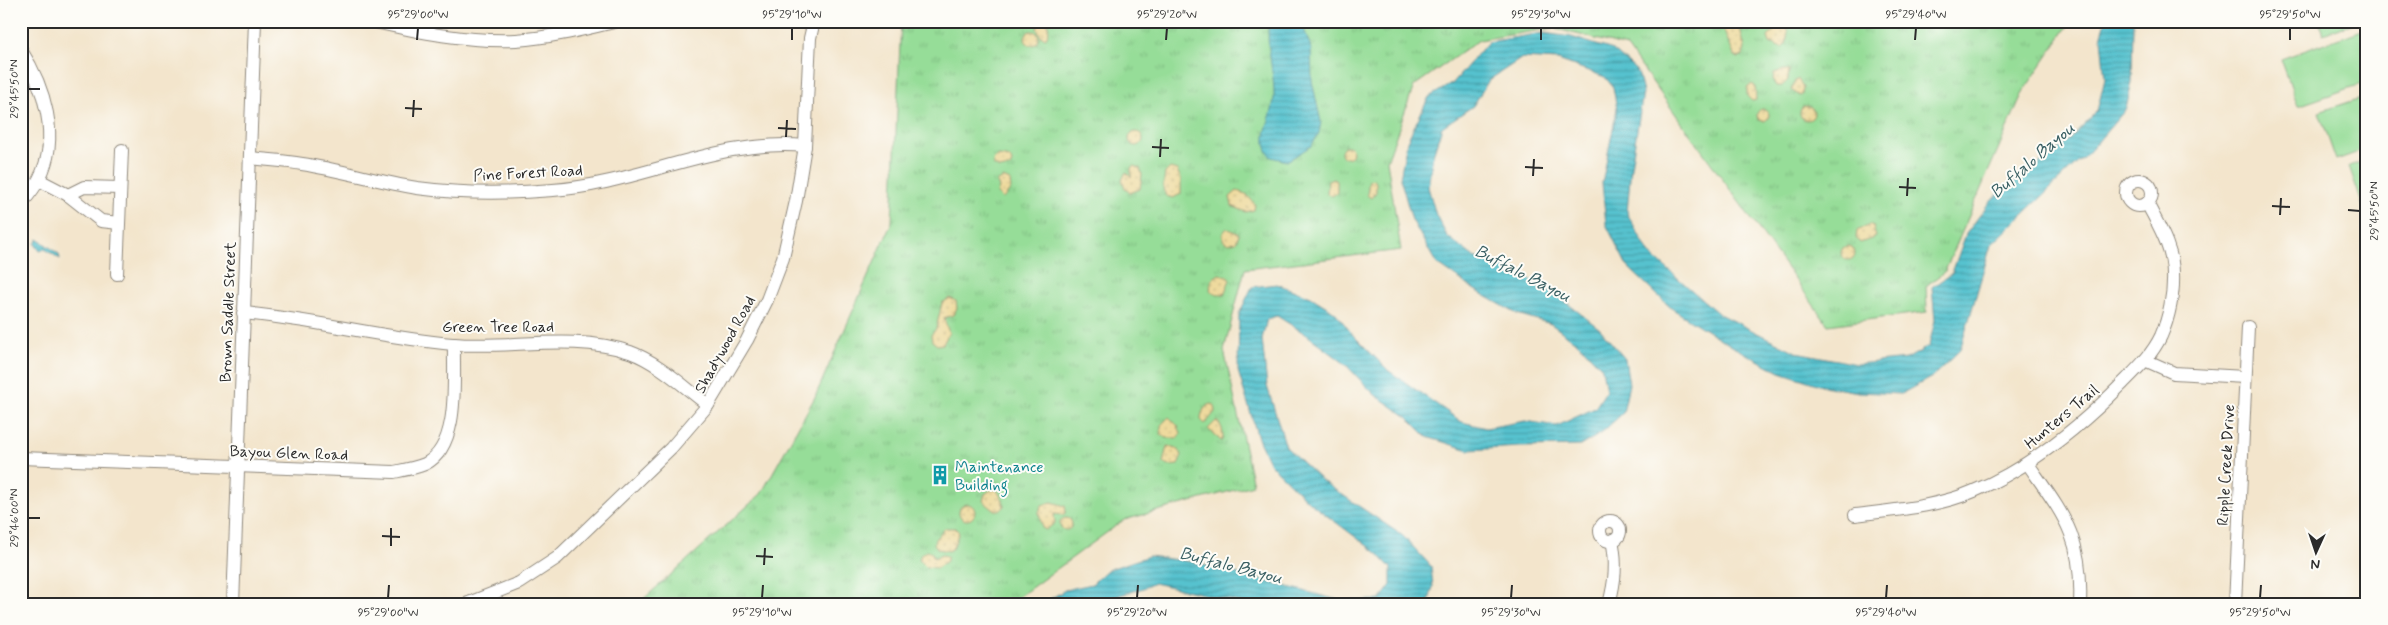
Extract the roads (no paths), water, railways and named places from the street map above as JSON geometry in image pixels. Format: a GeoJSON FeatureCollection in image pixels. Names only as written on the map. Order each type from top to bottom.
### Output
{"type":"FeatureCollection","features":[{"type":"Feature","properties":{"kind":"street","name":"Brown Saddle Street"},"geometry":{"type":"LineString","coordinates":[[233,604],[255,21]]}},
{"type":"Feature","properties":{"kind":"street"},"geometry":{"type":"LineString","coordinates":[[371,21],[431,35],[516,40],[578,31],[618,21]]}},
{"type":"Feature","properties":{"kind":"street","name":"Shadywood Road"},"geometry":{"type":"LineString","coordinates":[[466,604],[519,583],[557,558],[672,448],[708,405],[747,340],[770,292],[783,258],[792,220],[805,146],[810,38],[814,21]]}},
{"type":"Feature","properties":{"kind":"street"},"geometry":{"type":"LineString","coordinates":[[21,50],[40,89],[50,132],[49,146],[39,180],[21,204]]}},
{"type":"Feature","properties":{"kind":"street","name":"Pine Forest Road"},"geometry":{"type":"LineString","coordinates":[[250,158],[304,164],[417,188],[491,194],[555,190],[603,184],[740,147],[778,144],[805,146]]}},
{"type":"Feature","properties":{"kind":"street"},"geometry":{"type":"LineString","coordinates":[[117,274],[122,150]]}},
{"type":"Feature","properties":{"kind":"street"},"geometry":{"type":"LineString","coordinates":[[39,180],[68,195],[101,221],[119,223]]}},
{"type":"Feature","properties":{"kind":"street"},"geometry":{"type":"LineString","coordinates":[[68,195],[84,187],[120,188]]}},
{"type":"Feature","properties":{"kind":"street","name":"Hunters Trail"},"geometry":{"type":"LineString","coordinates":[[1855,515],[1913,508],[1972,492],[2028,464],[2092,415],[2145,360],[2161,336],[2171,302],[2174,273],[2168,244],[2147,203]]}},
{"type":"Feature","properties":{"kind":"street","name":"Green Tree Road"},"geometry":{"type":"LineString","coordinates":[[243,313],[291,317],[378,334],[454,344],[555,342],[604,344],[632,352],[664,371],[708,405]]}},
{"type":"Feature","properties":{"kind":"street","name":"Ripple Creek Drive"},"geometry":{"type":"LineString","coordinates":[[2235,604],[2248,327]]}},
{"type":"Feature","properties":{"kind":"street","name":"Bayou Glen Road"},"geometry":{"type":"LineString","coordinates":[[21,458],[394,472],[425,464],[437,455],[452,424],[454,344]]}},
{"type":"Feature","properties":{"kind":"street"},"geometry":{"type":"LineString","coordinates":[[2145,360],[2174,373],[2245,377]]}},
{"type":"Feature","properties":{"kind":"street"},"geometry":{"type":"LineString","coordinates":[[2028,464],[2066,520],[2075,543],[2080,562],[2080,604]]}},
{"type":"Feature","properties":{"kind":"street"},"geometry":{"type":"LineString","coordinates":[[1609,604],[1614,585],[1616,560],[1612,540]]}},
{"type":"Feature","properties":{"kind":"water"},"geometry":{"type":"Polygon","coordinates":[[[1269,21],[1301,21],[1311,48],[1312,81],[1321,122],[1319,133],[1311,146],[1287,161],[1271,157],[1265,143],[1266,128],[1274,98],[1268,40],[1269,21]]]}},
{"type":"Feature","properties":{"kind":"water"},"geometry":{"type":"Polygon","coordinates":[[[2106,21],[2133,21],[2132,82],[2126,109],[2089,152],[1991,245],[1960,350],[1932,377],[1901,394],[1859,392],[1823,386],[1780,372],[1735,348],[1671,308],[1627,266],[1606,224],[1602,183],[1617,109],[1613,87],[1605,77],[1558,60],[1522,58],[1489,80],[1473,106],[1442,127],[1433,155],[1428,187],[1436,215],[1447,236],[1474,257],[1517,272],[1558,296],[1600,329],[1625,359],[1629,384],[1623,413],[1600,434],[1580,446],[1469,450],[1427,437],[1407,417],[1374,394],[1344,363],[1307,335],[1277,316],[1267,319],[1262,339],[1267,386],[1286,447],[1322,481],[1403,536],[1431,566],[1433,587],[1428,604],[1248,604],[1154,583],[1097,604],[1042,604],[1065,590],[1092,584],[1107,570],[1149,556],[1192,562],[1342,601],[1380,600],[1391,585],[1391,568],[1377,553],[1310,503],[1270,464],[1259,441],[1238,371],[1239,314],[1252,287],[1277,284],[1311,297],[1335,312],[1353,335],[1389,371],[1462,422],[1486,428],[1525,421],[1557,426],[1595,408],[1606,391],[1602,368],[1580,345],[1551,324],[1517,314],[1475,290],[1436,263],[1412,220],[1400,178],[1407,141],[1429,97],[1453,83],[1488,42],[1543,33],[1571,37],[1613,50],[1638,72],[1643,93],[1631,167],[1627,213],[1649,253],[1719,314],[1796,352],[1857,364],[1907,359],[1929,346],[1935,320],[1932,287],[1952,273],[1966,234],[1991,200],[2063,146],[2097,111],[2105,79],[2101,38],[2106,21]]]}},
{"type":"Feature","properties":{"kind":"water"},"geometry":{"type":"Polygon","coordinates":[[[38,239],[59,254],[60,259],[45,249],[40,251],[35,244],[38,239]]]}},
{"type":"Feature","properties":{"kind":"place","name":"Maintenance Building"},"geometry":{"type":"Point","coordinates":[940,475]}},
{"type":"Feature","properties":{"kind":"water label","name":"Buffalo Bayou"},"geometry":{"type":"Point","coordinates":[2032,160]}},
{"type":"Feature","properties":{"kind":"water label","name":"Buffalo Bayou"},"geometry":{"type":"Point","coordinates":[1523,273]}},
{"type":"Feature","properties":{"kind":"water label","name":"Buffalo Bayou"},"geometry":{"type":"Point","coordinates":[1231,565]}}]}
